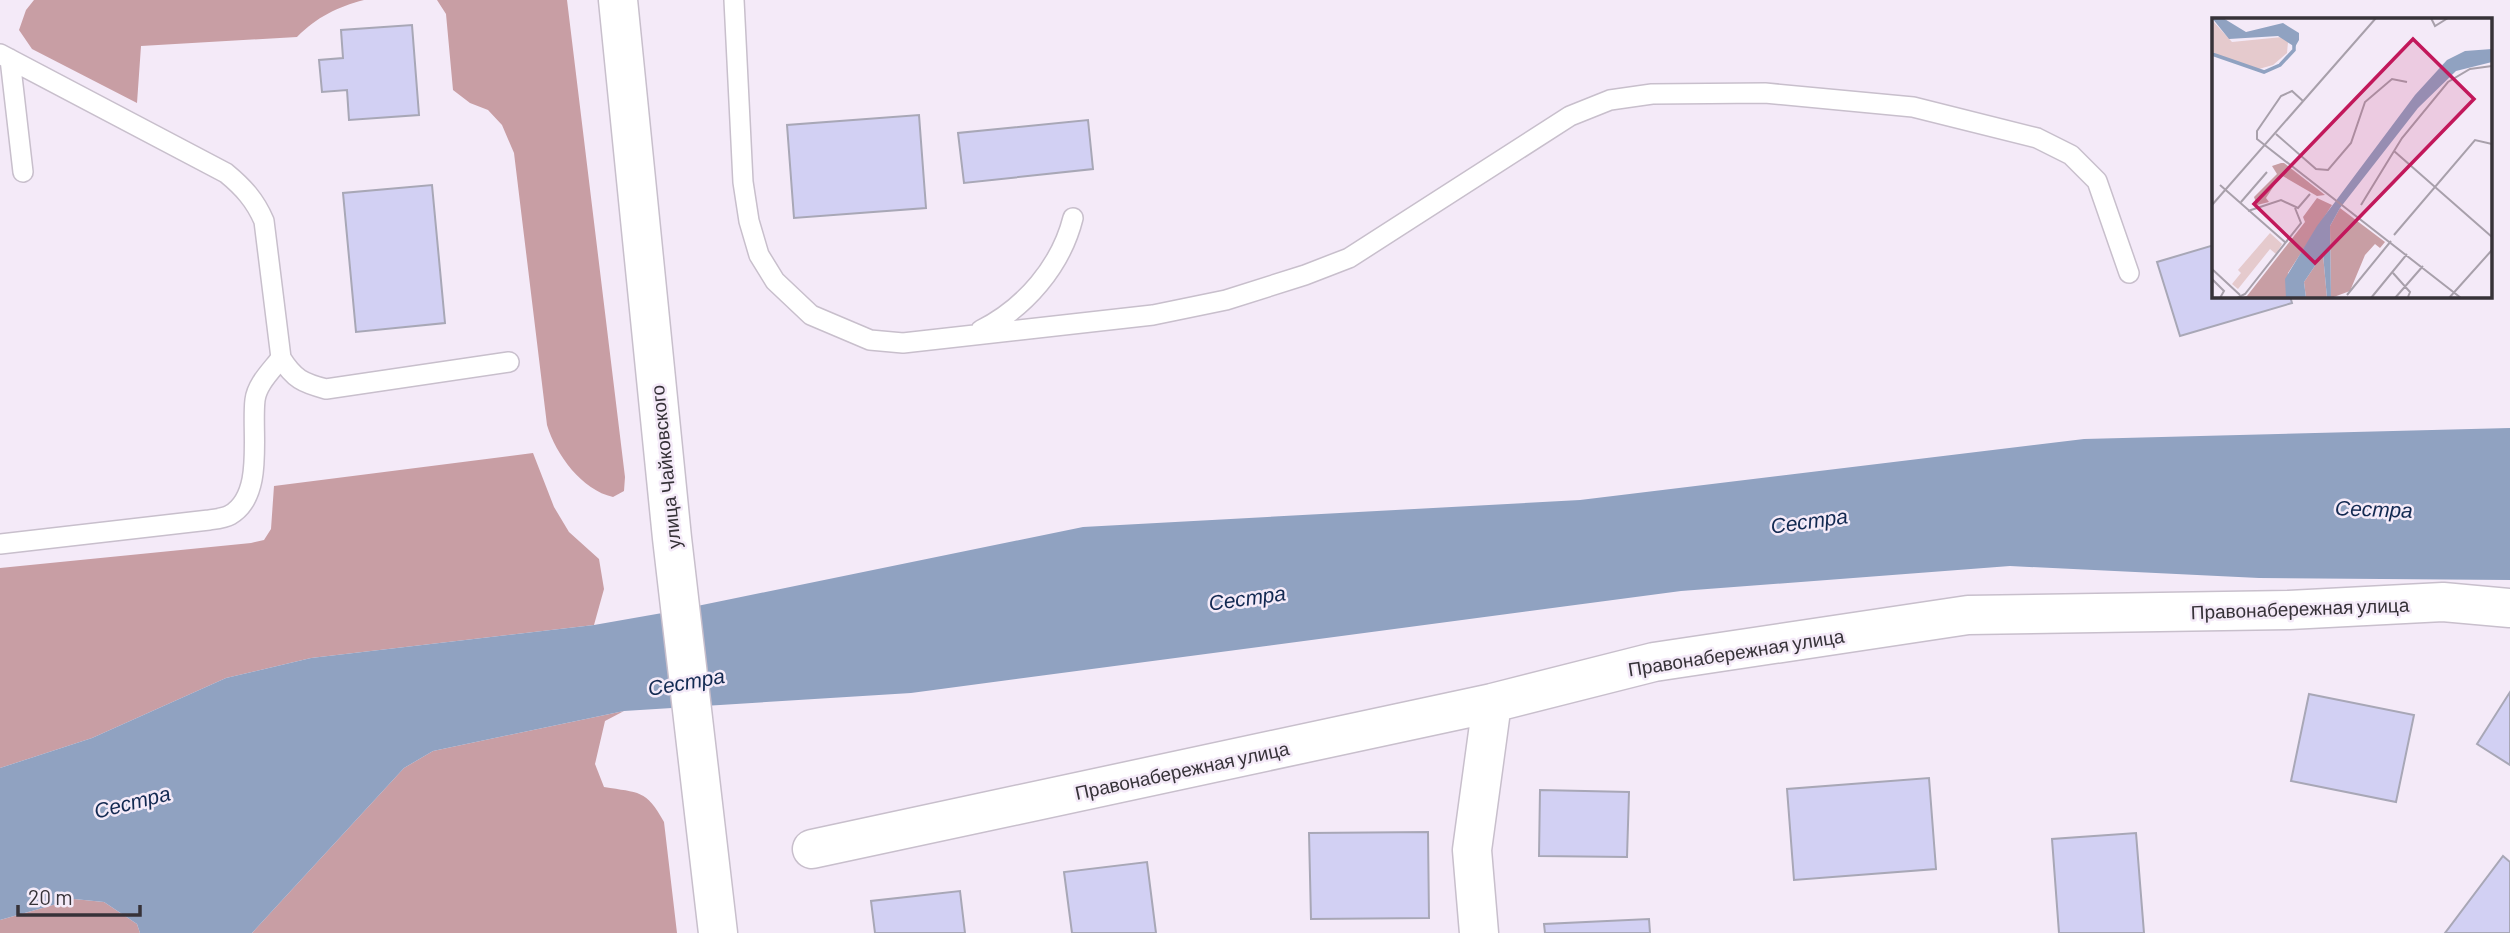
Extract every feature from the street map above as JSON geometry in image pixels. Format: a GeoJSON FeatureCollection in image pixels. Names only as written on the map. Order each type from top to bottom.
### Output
{"type":"FeatureCollection","features":[{"type":"Feature","properties":{"kind":"street","name":"улица Чайковского"},"geometry":{"type":"LineString","coordinates":[[618,0],[672,538],[718,933]]}},
{"type":"Feature","properties":{"kind":"street","name":"Правонабережная улица"},"geometry":{"type":"LineString","coordinates":[[812,849],[1492,703],[1654,662],[1969,615],[2288,610],[2443,602],[2510,608]]}},
{"type":"Feature","properties":{"kind":"street"},"geometry":{"type":"LineString","coordinates":[[1479,933],[1472,850],[1492,703]]}},
{"type":"Feature","properties":{"kind":"lane"},"geometry":{"type":"LineString","coordinates":[[734,0],[741,149],[749,221],[760,255],[775,281],[811,315],[870,340],[902,343],[968,336],[1153,315],[1226,300],[1349,258],[1570,116],[1610,100],[1652,93],[1765,93],[1913,107],[2037,138],[2071,155],[2097,181],[2129,273]]}},
{"type":"Feature","properties":{"kind":"lane"},"geometry":{"type":"LineString","coordinates":[[5,56],[23,172]]}},
{"type":"Feature","properties":{"kind":"lane"},"geometry":{"type":"LineString","coordinates":[[5,56],[226,173],[243,188],[256,203],[264,220],[281,358],[291,374],[298,379],[326,389],[509,362]]}},
{"type":"Feature","properties":{"kind":"lane"},"geometry":{"type":"LineString","coordinates":[[968,336],[1017,308],[1053,266],[1068,240],[1073,218]]}},
{"type":"Feature","properties":{"kind":"lane"},"geometry":{"type":"LineString","coordinates":[[0,544],[229,516],[240,507],[253,482],[255,398],[264,378],[281,358]]}},
{"type":"Feature","properties":{"kind":"shaded area"},"geometry":{"type":"Polygon","coordinates":[[[34,0],[364,0],[328,14],[297,37],[141,46],[137,103],[32,49],[19,30],[26,10],[34,0]]]}},
{"type":"Feature","properties":{"kind":"shaded area"},"geometry":{"type":"Polygon","coordinates":[[[437,0],[567,0],[625,477],[624,491],[613,497],[591,487],[572,470],[557,448],[547,425],[514,153],[502,125],[488,110],[470,103],[453,90],[446,14],[437,0]]]}},
{"type":"Feature","properties":{"kind":"shaded area"},"geometry":{"type":"Polygon","coordinates":[[[533,453],[554,507],[569,532],[599,559],[604,589],[594,625],[311,658],[226,678],[92,738],[0,768],[0,568],[251,543],[264,540],[271,529],[274,486],[533,453]]]}},
{"type":"Feature","properties":{"kind":"shaded area"},"geometry":{"type":"Polygon","coordinates":[[[624,711],[605,721],[595,764],[604,787],[640,794],[652,803],[664,822],[677,933],[252,933],[404,768],[433,751],[624,711]]]}},
{"type":"Feature","properties":{"kind":"shaded area"},"geometry":{"type":"Polygon","coordinates":[[[74,899],[104,902],[137,924],[140,933],[0,933],[0,920],[74,899]]]}},
{"type":"Feature","properties":{"kind":"water","name":"Сестра"},"geometry":{"type":"Polygon","coordinates":[[[2510,428],[2510,580],[2259,578],[2010,566],[1681,591],[911,693],[624,711],[433,751],[404,768],[252,933],[140,933],[137,924],[104,902],[74,899],[0,920],[0,768],[92,738],[226,678],[311,658],[594,625],[1083,527],[1580,500],[2084,439],[2510,428]]]}},
{"type":"Feature","properties":{"kind":"building"},"geometry":{"type":"Polygon","coordinates":[[[412,25],[419,115],[349,120],[347,90],[322,92],[319,60],[343,58],[341,30],[412,25]]]}},
{"type":"Feature","properties":{"kind":"building"},"geometry":{"type":"Polygon","coordinates":[[[919,115],[926,208],[794,218],[787,125],[919,115]]]}},
{"type":"Feature","properties":{"kind":"building"},"geometry":{"type":"Polygon","coordinates":[[[1088,120],[1093,169],[964,183],[958,133],[1088,120]]]}},
{"type":"Feature","properties":{"kind":"building"},"geometry":{"type":"Polygon","coordinates":[[[432,185],[445,323],[356,332],[343,193],[432,185]]]}},
{"type":"Feature","properties":{"kind":"building"},"geometry":{"type":"Polygon","coordinates":[[[2212,246],[2212,298],[2291,298],[2292,303],[2180,336],[2157,262],[2212,246]]]}},
{"type":"Feature","properties":{"kind":"building"},"geometry":{"type":"Polygon","coordinates":[[[2510,692],[2510,765],[2477,744],[2510,692]]]}},
{"type":"Feature","properties":{"kind":"building"},"geometry":{"type":"Polygon","coordinates":[[[2309,694],[2414,715],[2396,802],[2291,781],[2309,694]]]}},
{"type":"Feature","properties":{"kind":"building"},"geometry":{"type":"Polygon","coordinates":[[[1929,778],[1936,869],[1794,880],[1787,789],[1929,778]]]}},
{"type":"Feature","properties":{"kind":"building"},"geometry":{"type":"Polygon","coordinates":[[[1540,790],[1629,792],[1627,857],[1539,856],[1540,790]]]}},
{"type":"Feature","properties":{"kind":"building"},"geometry":{"type":"Polygon","coordinates":[[[1428,832],[1429,918],[1311,919],[1309,833],[1428,832]]]}},
{"type":"Feature","properties":{"kind":"building"},"geometry":{"type":"Polygon","coordinates":[[[2136,833],[2144,933],[2059,933],[2052,839],[2136,833]]]}},
{"type":"Feature","properties":{"kind":"building"},"geometry":{"type":"Polygon","coordinates":[[[2503,856],[2510,862],[2510,933],[2445,933],[2503,856]]]}},
{"type":"Feature","properties":{"kind":"building"},"geometry":{"type":"Polygon","coordinates":[[[1147,862],[1156,933],[1072,933],[1064,872],[1147,862]]]}},
{"type":"Feature","properties":{"kind":"building"},"geometry":{"type":"Polygon","coordinates":[[[960,891],[965,933],[875,933],[871,901],[960,891]]]}},
{"type":"Feature","properties":{"kind":"building"},"geometry":{"type":"Polygon","coordinates":[[[1649,919],[1650,933],[1545,933],[1544,924],[1649,919]]]}}]}
